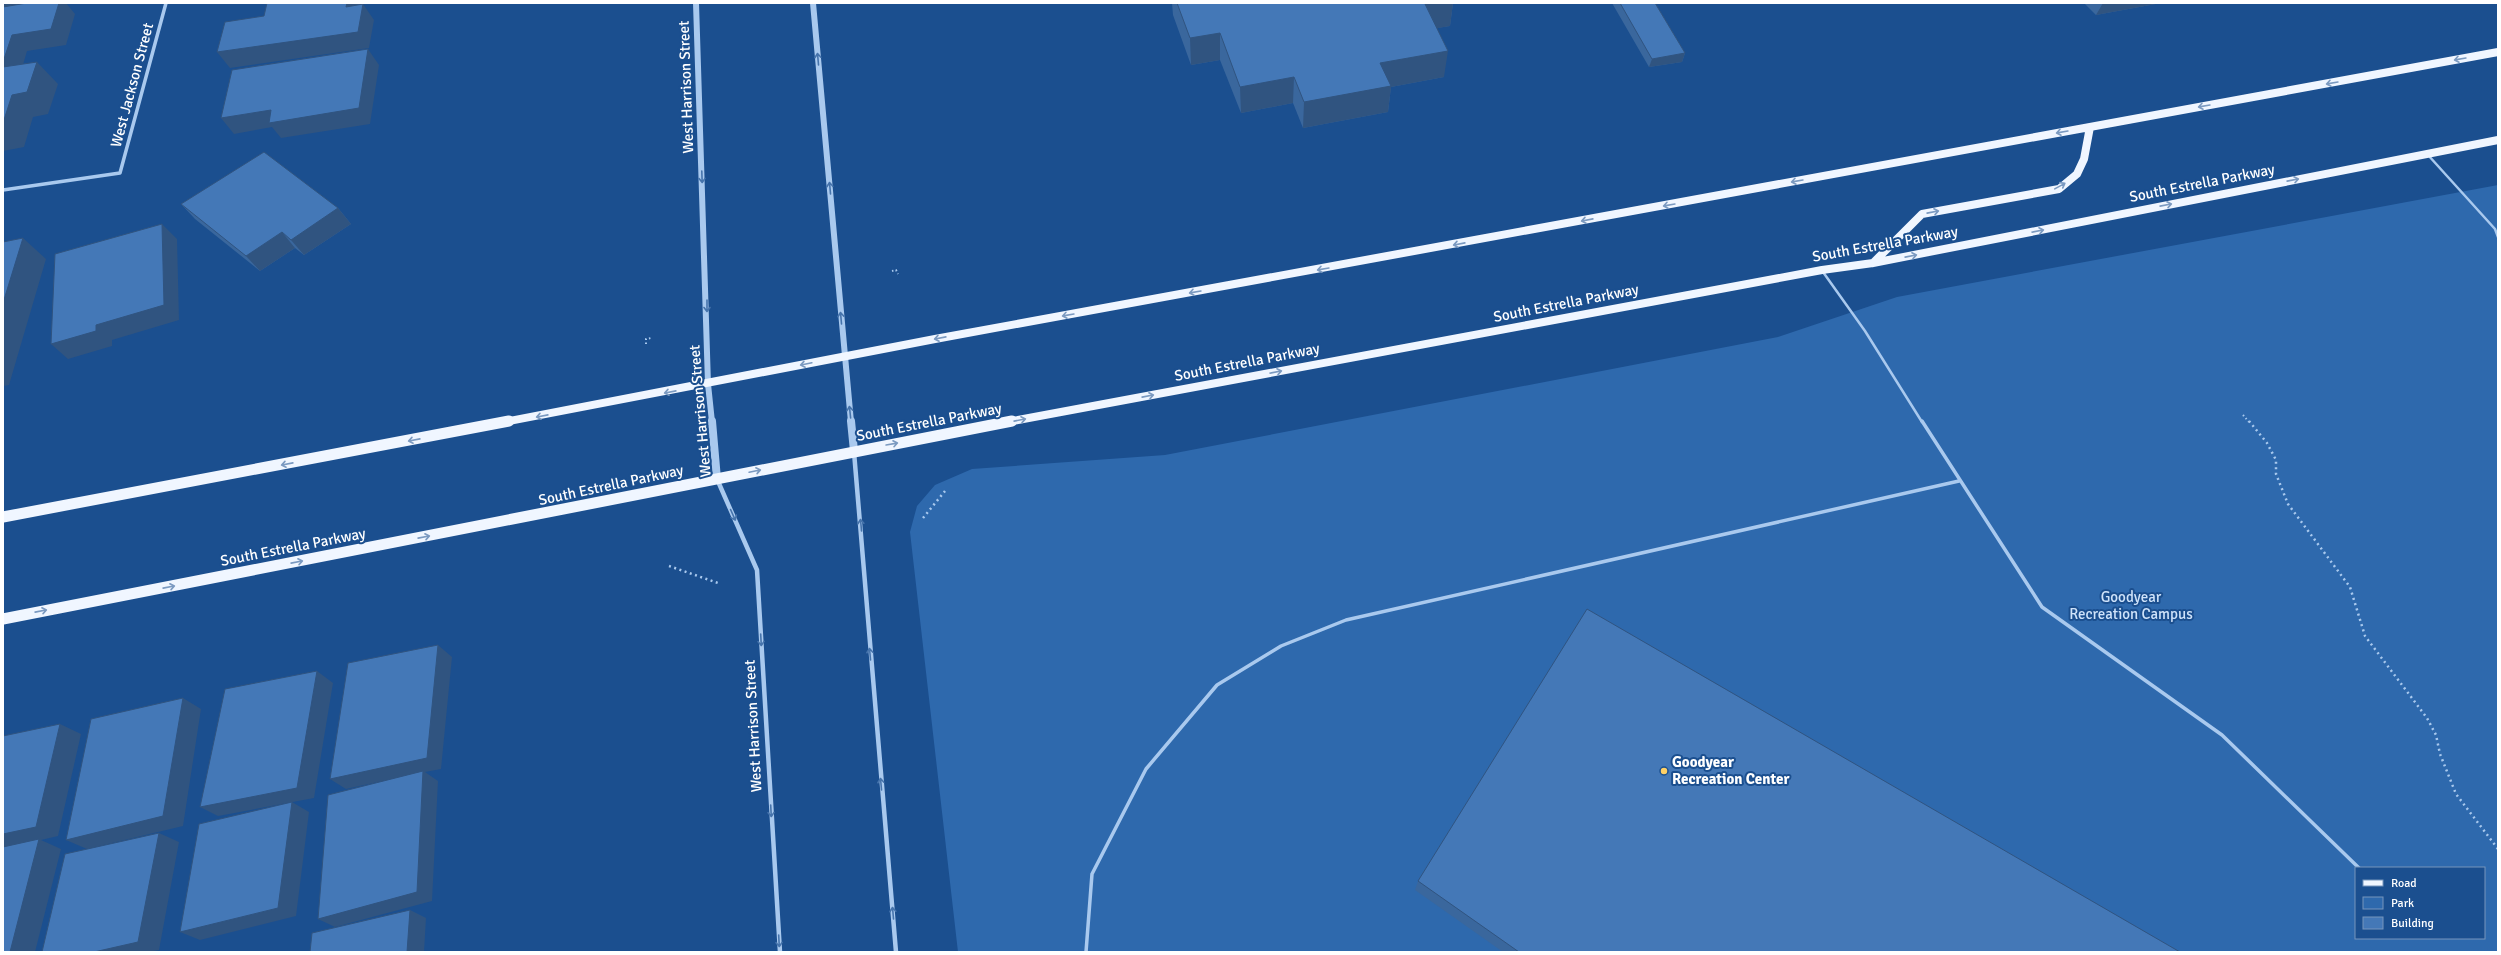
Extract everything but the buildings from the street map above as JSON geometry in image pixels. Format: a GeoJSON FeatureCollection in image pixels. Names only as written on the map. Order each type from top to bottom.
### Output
{"type":"FeatureCollection","features":[{"type":"Feature","properties":{"kind":"main road"},"geometry":{"type":"LineString","coordinates":[[3,517],[708,384],[845,356],[2498,52]]}},
{"type":"Feature","properties":{"kind":"main road"},"geometry":{"type":"LineString","coordinates":[[1873,264],[1922,214],[2059,189],[2077,174],[2084,159],[2090,127]]}},
{"type":"Feature","properties":{"kind":"main road","name":"South Estrella Parkway"},"geometry":{"type":"LineString","coordinates":[[3,619],[854,451],[1822,270],[1873,264],[2498,140]]}},
{"type":"Feature","properties":{"kind":"street","name":"West Jackson Street"},"geometry":{"type":"LineString","coordinates":[[3,190],[120,173],[166,3]]}},
{"type":"Feature","properties":{"kind":"street","name":"West Harrison Street"},"geometry":{"type":"LineString","coordinates":[[696,3],[708,384],[717,479],[757,570],[780,952]]}},
{"type":"Feature","properties":{"kind":"street"},"geometry":{"type":"LineString","coordinates":[[813,3],[854,451],[896,952]]}},
{"type":"Feature","properties":{"kind":"lane"},"geometry":{"type":"LineString","coordinates":[[2427,154],[2495,229],[2498,237]]}},
{"type":"Feature","properties":{"kind":"lane"},"geometry":{"type":"LineString","coordinates":[[1822,270],[1865,331],[1958,481],[2042,607],[2222,735],[2358,867]]}},
{"type":"Feature","properties":{"kind":"lane"},"geometry":{"type":"LineString","coordinates":[[1086,952],[1092,874],[1146,769],[1217,685],[1281,646],[1346,620],[1958,481]]}},
{"type":"Feature","properties":{"kind":"path"},"geometry":{"type":"LineString","coordinates":[[892,271],[896,270],[898,274]]}},
{"type":"Feature","properties":{"kind":"path"},"geometry":{"type":"LineString","coordinates":[[646,344],[646,339],[651,338]]}},
{"type":"Feature","properties":{"kind":"path"},"geometry":{"type":"LineString","coordinates":[[2244,415],[2267,443],[2276,460],[2276,474],[2288,504],[2350,586],[2365,636],[2427,718],[2436,735],[2440,754],[2456,794],[2498,849]]}},
{"type":"Feature","properties":{"kind":"path"},"geometry":{"type":"LineString","coordinates":[[924,518],[945,491]]}},
{"type":"Feature","properties":{"kind":"path"},"geometry":{"type":"LineString","coordinates":[[669,566],[718,583]]}},
{"type":"Feature","properties":{"kind":"green space","name":"Goodyear Recreation Campus"},"geometry":{"type":"Polygon","coordinates":[[[2498,185],[2498,952],[958,952],[910,532],[917,506],[935,485],[972,469],[1165,455],[1778,337],[1897,297],[2498,185]]]}},
{"type":"Feature","properties":{"kind":"place","name":"Goodyear Recreation Center"},"geometry":{"type":"Point","coordinates":[1664,771]}}]}
